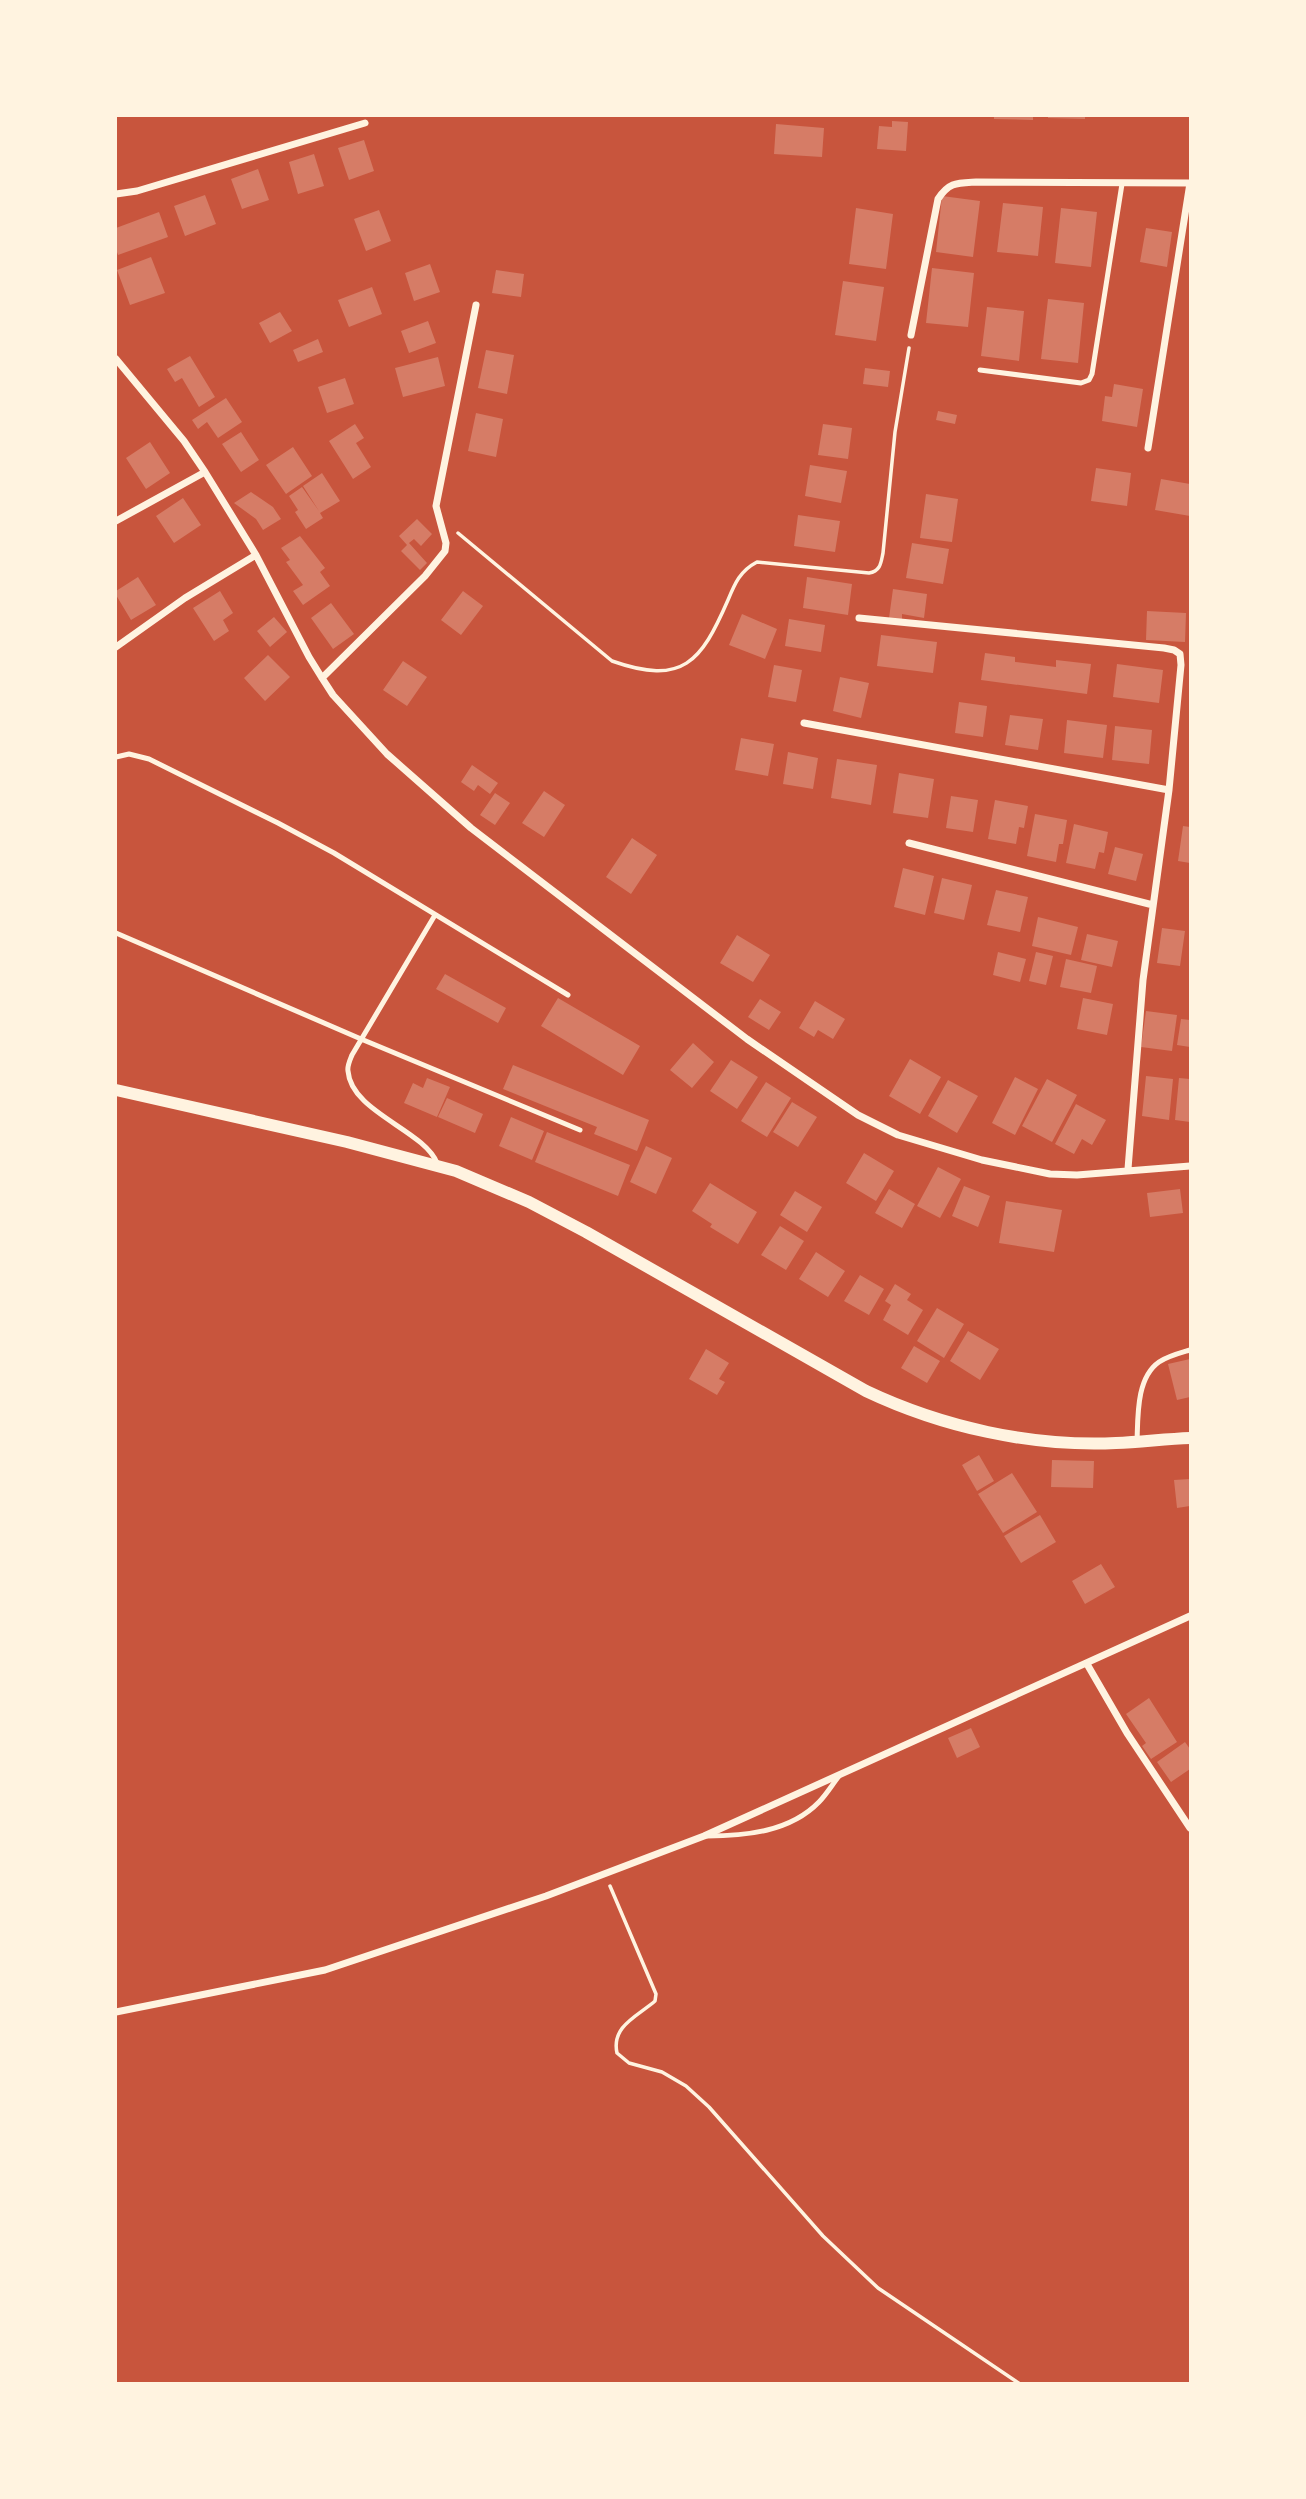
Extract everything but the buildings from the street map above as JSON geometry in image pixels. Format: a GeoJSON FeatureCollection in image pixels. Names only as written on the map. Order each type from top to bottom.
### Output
{"type":"FeatureCollection","features":[{"type":"Feature","properties":{"kind":"street"},"geometry":{"type":"LineString","coordinates":[[116,194],[137,191],[365,123]]}},
{"type":"Feature","properties":{"kind":"street"},"geometry":{"type":"LineString","coordinates":[[911,335],[938,199],[946,188],[957,183],[976,182],[1190,183],[1148,448]]}},
{"type":"Feature","properties":{"kind":"street"},"geometry":{"type":"LineString","coordinates":[[321,678],[442,557],[446,543],[436,506],[476,305]]}},
{"type":"Feature","properties":{"kind":"street"},"geometry":{"type":"LineString","coordinates":[[116,359],[184,441],[205,472],[256,555],[321,678],[387,754],[471,828],[747,1039],[858,1115],[898,1135],[982,1160],[1023,1170],[1077,1175],[1191,1166]]}},
{"type":"Feature","properties":{"kind":"street"},"geometry":{"type":"LineString","coordinates":[[116,521],[205,472]]}},
{"type":"Feature","properties":{"kind":"street"},"geometry":{"type":"LineString","coordinates":[[116,647],[185,598],[256,555]]}},
{"type":"Feature","properties":{"kind":"street"},"geometry":{"type":"LineString","coordinates":[[859,618],[1174,650],[1180,654],[1170,790],[1135,1060],[1128,1170]]}},
{"type":"Feature","properties":{"kind":"street"},"geometry":{"type":"LineString","coordinates":[[804,723],[1170,790]]}},
{"type":"Feature","properties":{"kind":"street"},"geometry":{"type":"LineString","coordinates":[[909,843],[1153,905]]}},
{"type":"Feature","properties":{"kind":"street"},"geometry":{"type":"LineString","coordinates":[[116,1090],[347,1142],[438,1166],[529,1202],[886,1400],[930,1416],[1009,1435],[1079,1443],[1191,1438]]}},
{"type":"Feature","properties":{"kind":"street"},"geometry":{"type":"LineString","coordinates":[[116,2012],[326,1970],[473,1922],[605,1874],[704,1836],[1191,1616]]}},
{"type":"Feature","properties":{"kind":"street"},"geometry":{"type":"LineString","coordinates":[[1087,1664],[1127,1733],[1191,1828]]}},
{"type":"Feature","properties":{"kind":"lane"},"geometry":{"type":"LineString","coordinates":[[980,370],[1081,383],[1089,380],[1122,184]]}},
{"type":"Feature","properties":{"kind":"lane"},"geometry":{"type":"LineString","coordinates":[[116,757],[128,754],[149,759],[278,822],[568,995]]}},
{"type":"Feature","properties":{"kind":"lane"},"geometry":{"type":"LineString","coordinates":[[435,915],[352,1055],[347,1069],[352,1085],[363,1099],[434,1156],[438,1166]]}},
{"type":"Feature","properties":{"kind":"lane"},"geometry":{"type":"LineString","coordinates":[[116,933],[361,1040],[580,1130]]}},
{"type":"Feature","properties":{"kind":"lane"},"geometry":{"type":"LineString","coordinates":[[1137,1442],[1140,1396],[1155,1364],[1191,1350]]}},
{"type":"Feature","properties":{"kind":"lane"},"geometry":{"type":"LineString","coordinates":[[704,1836],[739,1836],[787,1825],[818,1804],[839,1776]]}},
{"type":"Feature","properties":{"kind":"path"},"geometry":{"type":"LineString","coordinates":[[437,516],[612,661],[657,671],[676,670],[698,655],[712,636],[736,581],[744,569],[757,562],[869,573],[879,568],[883,552],[895,432],[911,335]]}},
{"type":"Feature","properties":{"kind":"path"},"geometry":{"type":"LineString","coordinates":[[605,1874],[656,1994],[655,2001],[628,2020],[620,2031],[615,2045],[617,2053],[629,2063],[662,2071],[685,2086],[709,2107],[823,2236],[878,2288],[1020,2384]]}}]}
